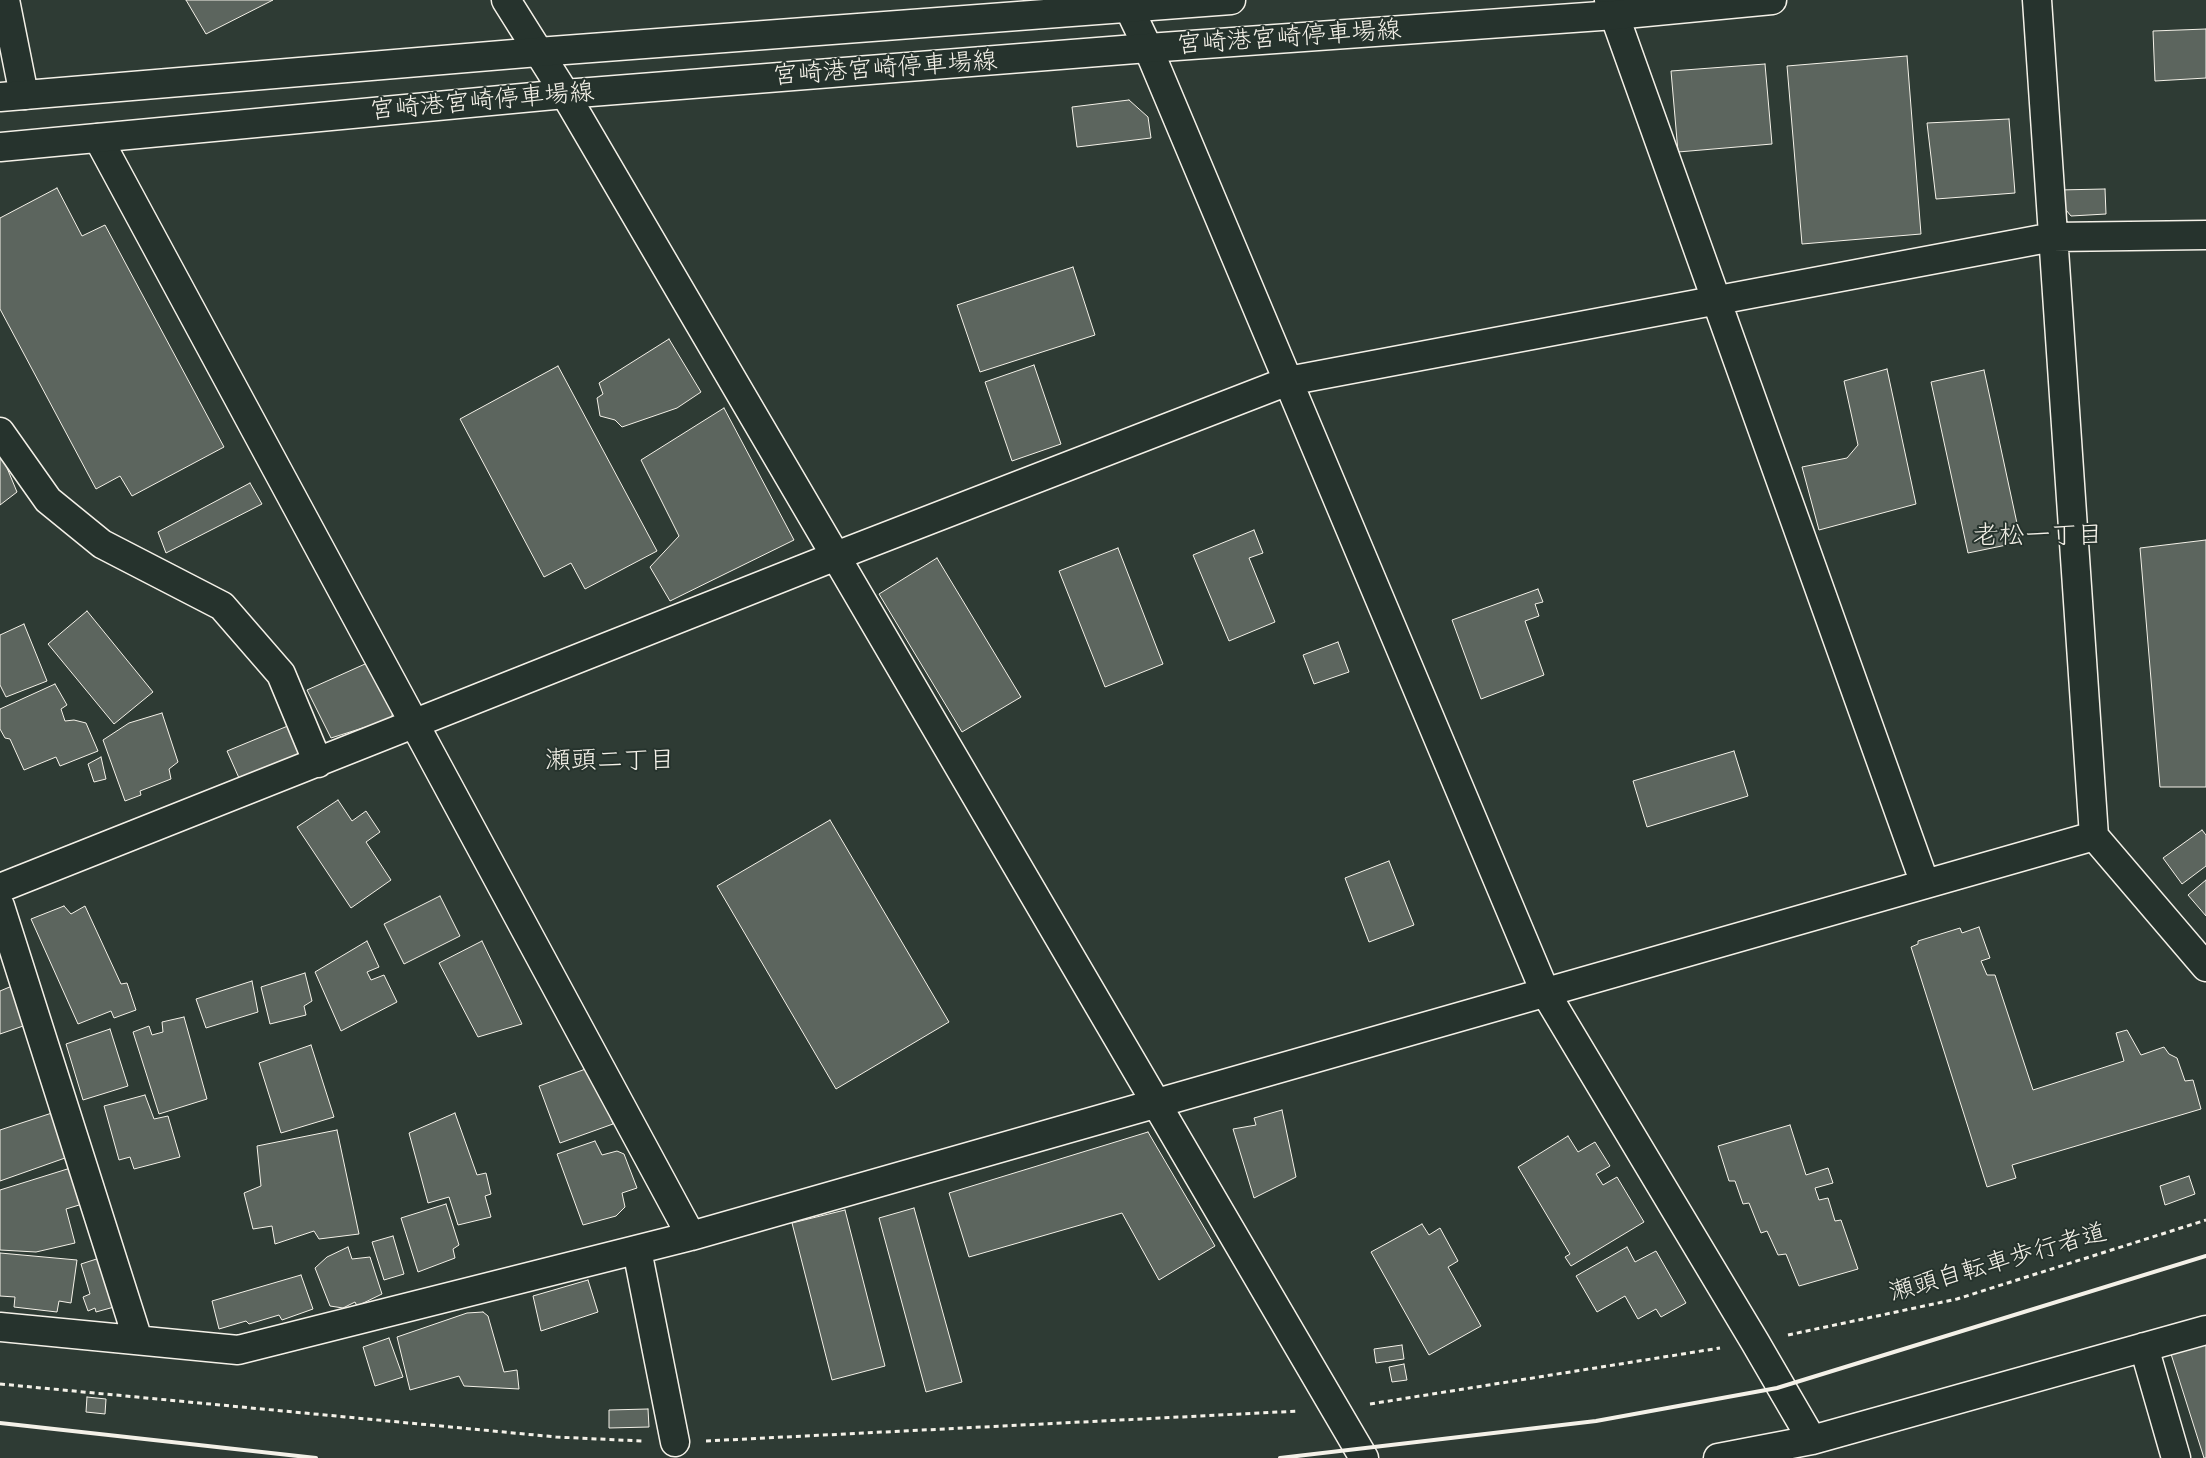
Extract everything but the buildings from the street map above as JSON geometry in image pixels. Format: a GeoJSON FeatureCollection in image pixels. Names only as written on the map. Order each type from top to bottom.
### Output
{"type":"FeatureCollection","features":[{"type":"Feature","properties":{"kind":"street"},"geometry":{"type":"LineString","coordinates":[[5,0],[16,46],[12,96]]}},
{"type":"Feature","properties":{"kind":"street"},"geometry":{"type":"LineString","coordinates":[[506,0],[565,94],[1364,1458]]}},
{"type":"Feature","properties":{"kind":"street","name":"宮崎港宮崎停車場線"},"geometry":{"type":"LineString","coordinates":[[12,96],[1127,4],[1231,0]]}},
{"type":"Feature","properties":{"kind":"street","name":"宮崎港宮崎停車場線"},"geometry":{"type":"LineString","coordinates":[[0,147],[565,94],[1148,48],[1612,8],[1772,0]]}},
{"type":"Feature","properties":{"kind":"street"},"geometry":{"type":"LineString","coordinates":[[2037,0],[2094,836],[2206,967]]}},
{"type":"Feature","properties":{"kind":"street"},"geometry":{"type":"LineString","coordinates":[[1127,4],[1148,48],[1545,992],[1812,1440]]}},
{"type":"Feature","properties":{"kind":"street"},"geometry":{"type":"LineString","coordinates":[[1612,8],[1925,884]]}},
{"type":"Feature","properties":{"kind":"street"},"geometry":{"type":"LineString","coordinates":[[98,138],[691,1236]]}},
{"type":"Feature","properties":{"kind":"street"},"geometry":{"type":"LineString","coordinates":[[0,888],[836,556],[1288,381],[1715,299],[2053,237],[2206,235]]}},
{"type":"Feature","properties":{"kind":"street"},"geometry":{"type":"LineString","coordinates":[[0,432],[48,500],[102,544],[222,606],[281,674],[318,763]]}},
{"type":"Feature","properties":{"kind":"street"},"geometry":{"type":"LineString","coordinates":[[0,1327],[238,1350],[691,1236],[2094,836]]}},
{"type":"Feature","properties":{"kind":"street"},"geometry":{"type":"LineString","coordinates":[[0,906],[138,1340]]}},
{"type":"Feature","properties":{"kind":"street"},"geometry":{"type":"LineString","coordinates":[[637,1250],[675,1442]]}},
{"type":"Feature","properties":{"kind":"street"},"geometry":{"type":"LineString","coordinates":[[1718,1458],[1812,1440],[2206,1330]]}},
{"type":"Feature","properties":{"kind":"street"},"geometry":{"type":"LineString","coordinates":[[2144,1347],[2176,1458]]}},
{"type":"Feature","properties":{"kind":"path","name":"瀬頭自転車歩行者道"},"geometry":{"type":"LineString","coordinates":[[1787,1335],[1958,1298],[2206,1220]]}},
{"type":"Feature","properties":{"kind":"path"},"geometry":{"type":"LineString","coordinates":[[1368,1405],[1723,1347]]}},
{"type":"Feature","properties":{"kind":"railway"},"geometry":{"type":"LineString","coordinates":[[1280,1458],[1596,1421],[1777,1388],[2206,1256]]}},
{"type":"Feature","properties":{"kind":"railway"},"geometry":{"type":"LineString","coordinates":[[0,1423],[316,1458]]}},
{"type":"Feature","properties":{"kind":"district","name":"老松一丁目"},"geometry":{"type":"Point","coordinates":[2038,536]}},
{"type":"Feature","properties":{"kind":"district","name":"瀬頭二丁目"},"geometry":{"type":"Point","coordinates":[610,761]}}]}
